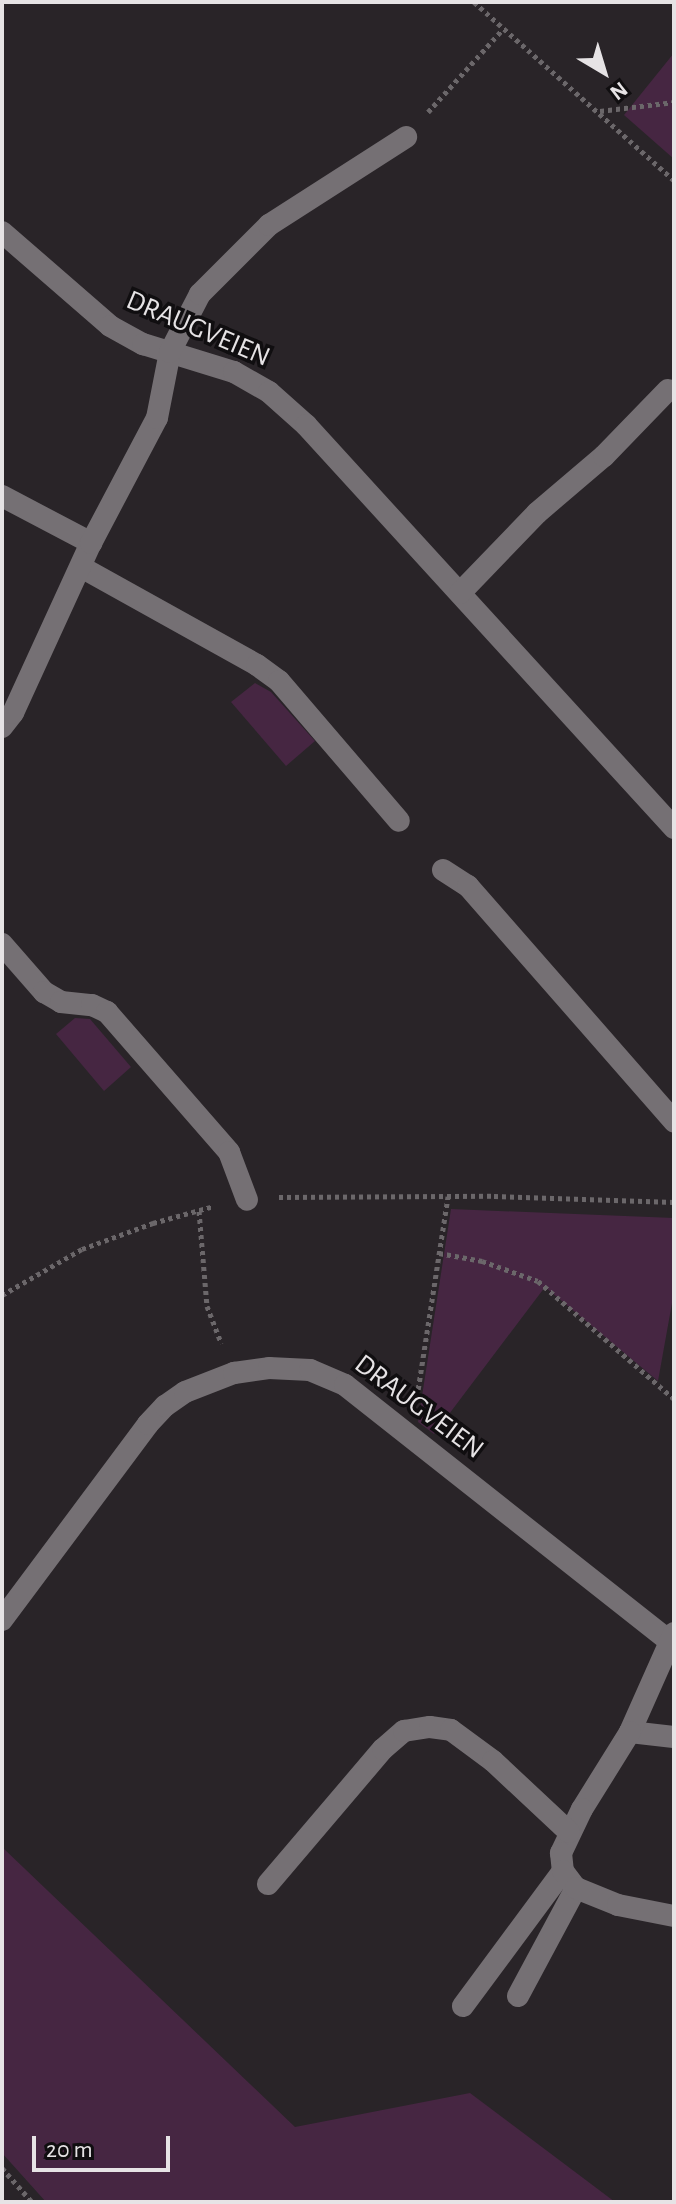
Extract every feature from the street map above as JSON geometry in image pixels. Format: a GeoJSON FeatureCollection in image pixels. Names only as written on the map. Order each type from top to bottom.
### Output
{"type":"FeatureCollection","features":[{"type":"Feature","properties":{"kind":"street"},"geometry":{"type":"LineString","coordinates":[[2,727],[13,713],[91,543],[157,418],[170,352],[200,294],[269,225],[406,137]]}},
{"type":"Feature","properties":{"kind":"street","name":"DRAUGVEIEN"},"geometry":{"type":"LineString","coordinates":[[2,232],[110,326],[143,344],[234,372],[269,392],[306,425],[674,828]]}},
{"type":"Feature","properties":{"kind":"street"},"geometry":{"type":"LineString","coordinates":[[460,593],[537,513],[604,456],[668,390]]}},
{"type":"Feature","properties":{"kind":"street"},"geometry":{"type":"LineString","coordinates":[[2,496],[91,543]]}},
{"type":"Feature","properties":{"kind":"street"},"geometry":{"type":"LineString","coordinates":[[81,567],[257,665],[279,681],[399,821]]}},
{"type":"Feature","properties":{"kind":"street"},"geometry":{"type":"LineString","coordinates":[[443,870],[468,886],[674,1121]]}},
{"type":"Feature","properties":{"kind":"street"},"geometry":{"type":"LineString","coordinates":[[2,944],[44,992],[61,1002],[92,1005],[107,1012],[229,1152],[247,1200]]}},
{"type":"Feature","properties":{"kind":"street","name":"DRAUGVEIEN"},"geometry":{"type":"LineString","coordinates":[[2,1620],[148,1424],[185,1392],[234,1373],[269,1368],[310,1370],[345,1385],[672,1637],[630,1732],[569,1832],[561,1853],[570,1879]]}},
{"type":"Feature","properties":{"kind":"street"},"geometry":{"type":"LineString","coordinates":[[268,1884],[383,1749],[404,1731],[430,1727],[451,1730],[493,1761],[569,1832]]}},
{"type":"Feature","properties":{"kind":"street"},"geometry":{"type":"LineString","coordinates":[[630,1732],[674,1737]]}},
{"type":"Feature","properties":{"kind":"street"},"geometry":{"type":"LineString","coordinates":[[570,1879],[618,1905],[674,1916]]}},
{"type":"Feature","properties":{"kind":"street"},"geometry":{"type":"LineString","coordinates":[[518,1996],[570,1879]]}},
{"type":"Feature","properties":{"kind":"street"},"geometry":{"type":"LineString","coordinates":[[463,2006],[570,1879]]}},
{"type":"Feature","properties":{"kind":"path"},"geometry":{"type":"LineString","coordinates":[[474,2],[674,180]]}},
{"type":"Feature","properties":{"kind":"path"},"geometry":{"type":"LineString","coordinates":[[406,137],[502,30]]}},
{"type":"Feature","properties":{"kind":"path"},"geometry":{"type":"LineString","coordinates":[[599,111],[674,102]]}},
{"type":"Feature","properties":{"kind":"path"},"geometry":{"type":"LineString","coordinates":[[2,1295],[82,1249],[153,1223],[247,1200],[317,1195],[674,1202]]}},
{"type":"Feature","properties":{"kind":"path"},"geometry":{"type":"LineString","coordinates":[[408,1433],[448,1196]]}},
{"type":"Feature","properties":{"kind":"path"},"geometry":{"type":"LineString","coordinates":[[199,1211],[207,1306],[234,1373]]}},
{"type":"Feature","properties":{"kind":"path"},"geometry":{"type":"LineString","coordinates":[[439,1253],[482,1261],[538,1281],[674,1399]]}},
{"type":"Feature","properties":{"kind":"path"},"geometry":{"type":"LineString","coordinates":[[2,2168],[32,2202]]}},
{"type":"Feature","properties":{"kind":"shaded area"},"geometry":{"type":"Polygon","coordinates":[[[674,53],[674,159],[624,115],[674,53]]]}},
{"type":"Feature","properties":{"kind":"shaded area"},"geometry":{"type":"Polygon","coordinates":[[[255,683],[271,692],[315,741],[286,766],[231,702],[255,683]]]}},
{"type":"Feature","properties":{"kind":"shaded area"},"geometry":{"type":"Polygon","coordinates":[[[75,1018],[90,1019],[131,1067],[104,1091],[56,1034],[75,1018]]]}},
{"type":"Feature","properties":{"kind":"shaded area"},"geometry":{"type":"Polygon","coordinates":[[[451,1209],[674,1218],[674,1292],[658,1381],[545,1287],[434,1434],[418,1422],[451,1209]]]}},
{"type":"Feature","properties":{"kind":"shaded area"},"geometry":{"type":"Polygon","coordinates":[[[2,1847],[295,2127],[470,2093],[615,2202],[46,2202],[2,2153],[2,1847]]]}}]}
